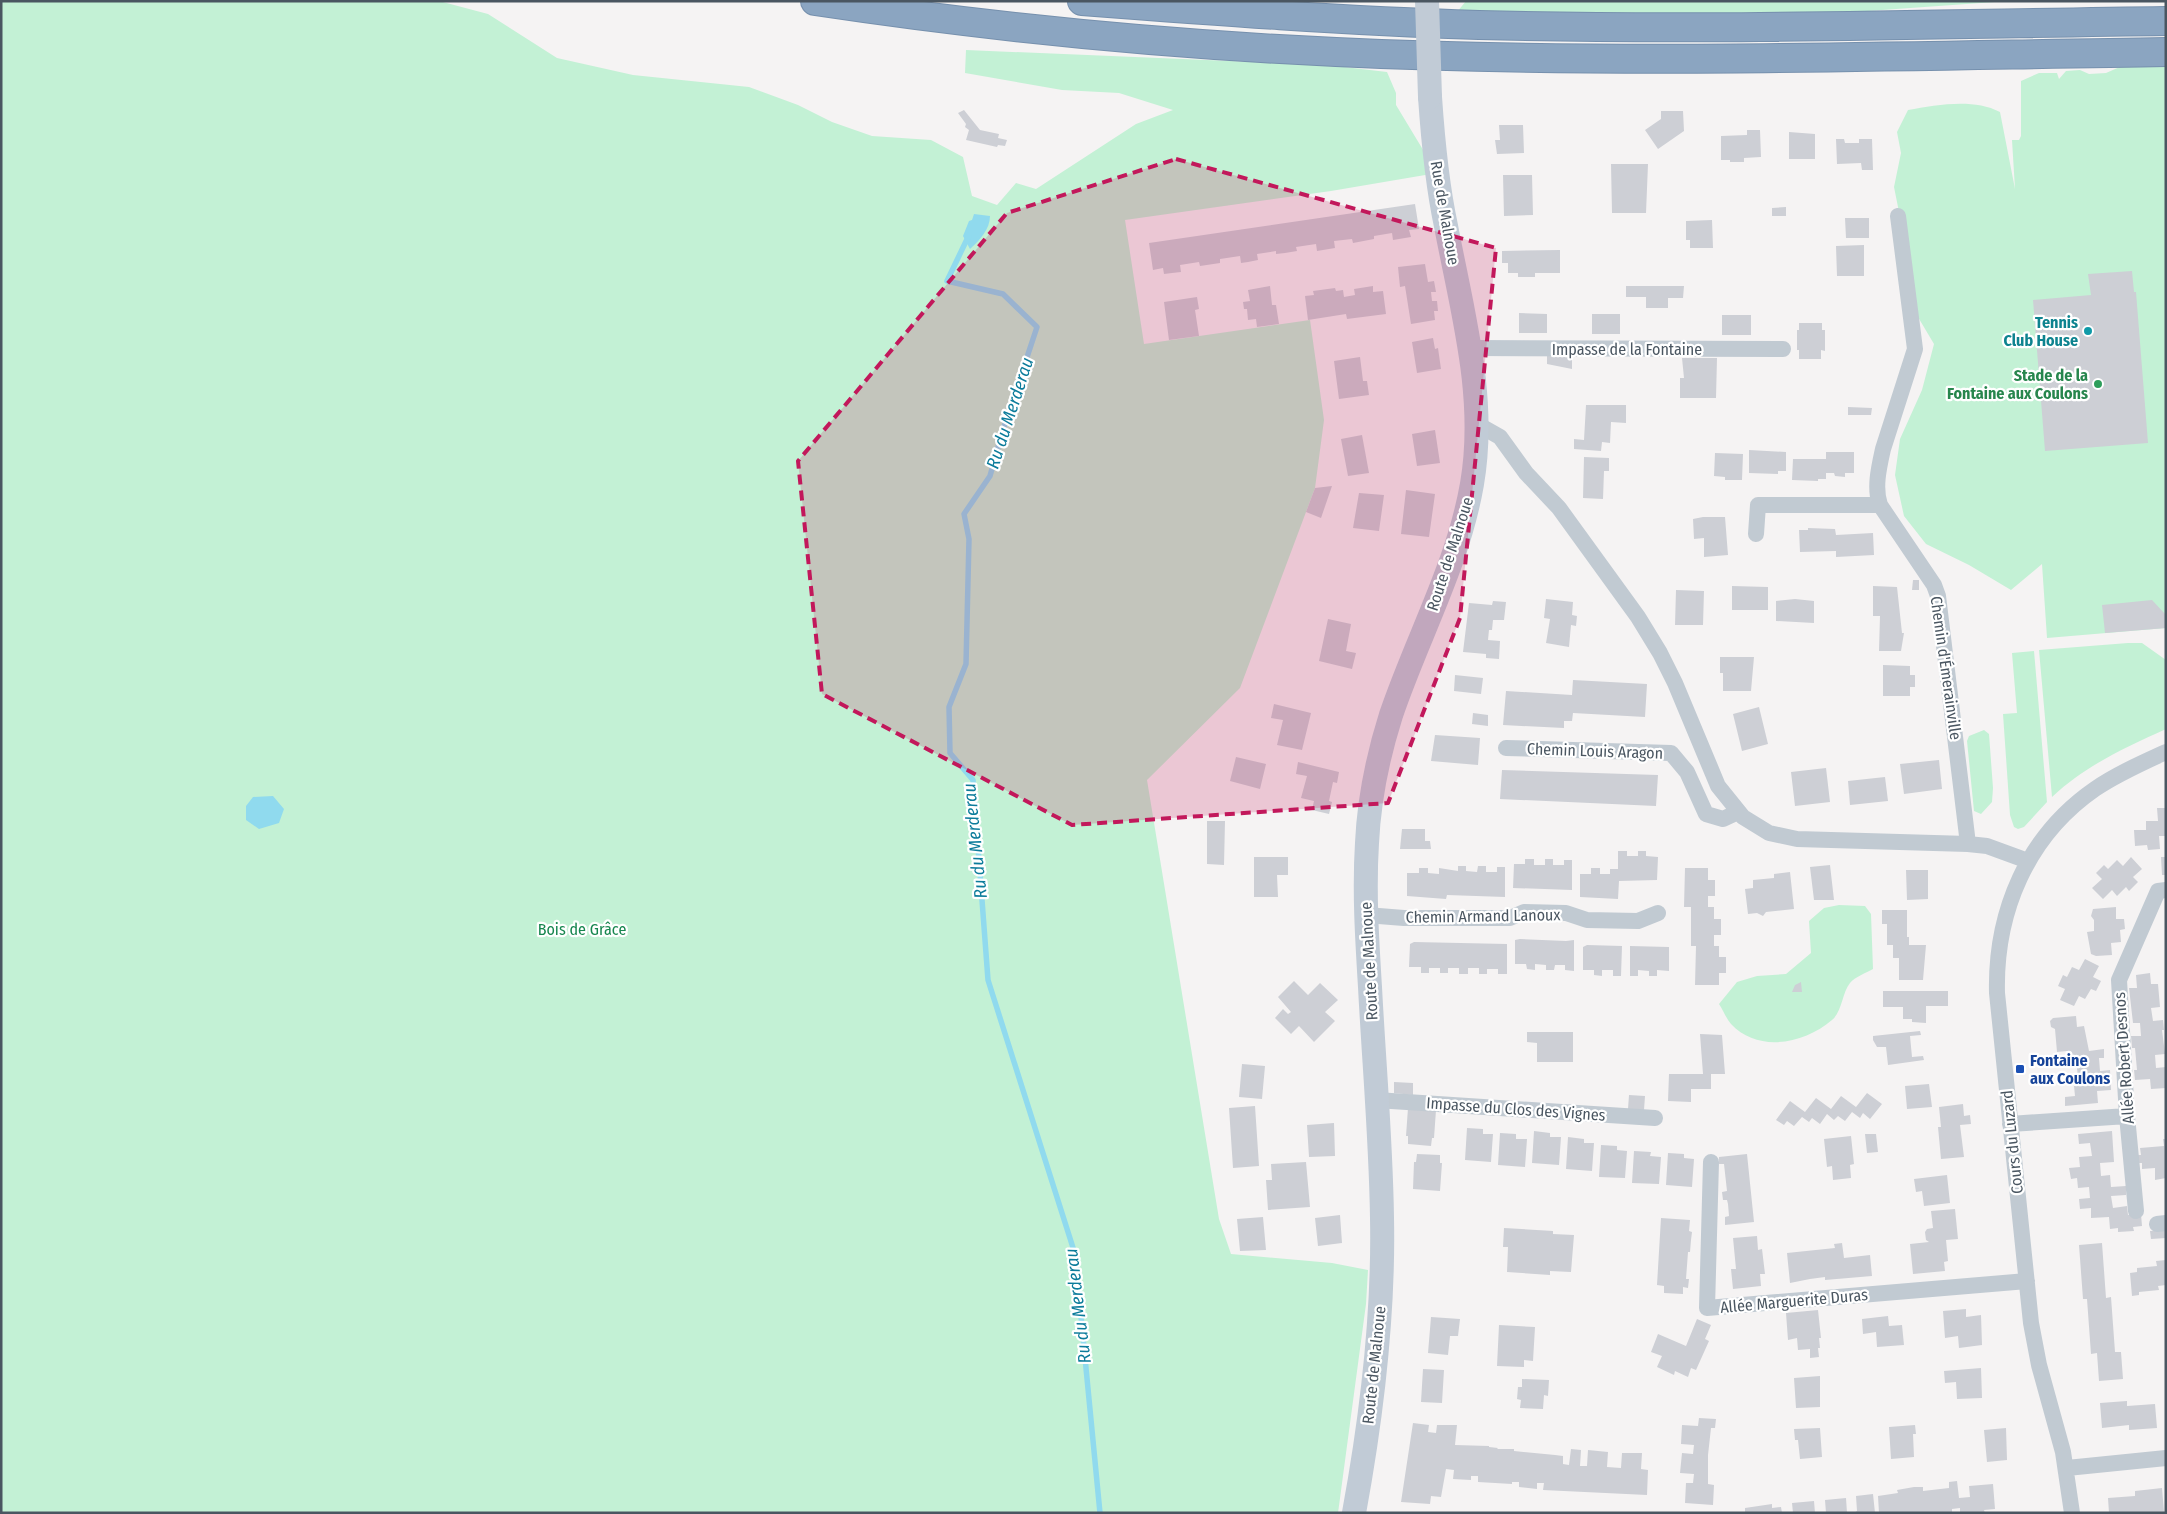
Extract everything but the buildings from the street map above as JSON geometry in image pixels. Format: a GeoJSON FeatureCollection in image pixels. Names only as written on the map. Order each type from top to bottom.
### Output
{"type":"FeatureCollection","features":[{"type":"Feature","properties":{"kind":"highway"},"geometry":{"type":"LineString","coordinates":[[815,1],[1059,31],[1228,46],[1346,52],[1481,57],[1675,58],[2166,52]]}},
{"type":"Feature","properties":{"kind":"highway"},"geometry":{"type":"LineString","coordinates":[[1082,1],[1274,16],[1478,25],[1713,28],[2166,21]]}},
{"type":"Feature","properties":{"kind":"main road","name":"Rue de Malnoue"},"geometry":{"type":"LineString","coordinates":[[1427,1],[1430,97],[1437,176],[1470,348],[1477,424]]}},
{"type":"Feature","properties":{"kind":"main road","name":"Route de Malnoue"},"geometry":{"type":"LineString","coordinates":[[1354,1513],[1372,1401],[1382,1282],[1382,1216],[1366,915],[1368,824],[1378,765],[1392,713],[1451,562],[1463,523],[1473,480],[1477,424]]}},
{"type":"Feature","properties":{"kind":"street","name":"Chemin d'Émerainville"},"geometry":{"type":"LineString","coordinates":[[1898,216],[1915,348],[1879,465],[1877,490],[1880,505],[1934,586],[1938,596],[1968,844]]}},
{"type":"Feature","properties":{"kind":"street","name":"Impasse de la Fontaine"},"geometry":{"type":"LineString","coordinates":[[1470,348],[1784,349]]}},
{"type":"Feature","properties":{"kind":"street"},"geometry":{"type":"LineString","coordinates":[[1477,424],[1500,437],[1526,473],[1559,508],[1638,617],[1660,653],[1671,676],[1718,786],[1738,812],[1755,826],[1769,833],[1797,839],[1987,846],[2028,861]]}},
{"type":"Feature","properties":{"kind":"street"},"geometry":{"type":"LineString","coordinates":[[1756,534],[1758,505],[1880,505]]}},
{"type":"Feature","properties":{"kind":"street","name":"Chemin Louis Aragon"},"geometry":{"type":"LineString","coordinates":[[1506,748],[1671,753],[1687,772],[1706,814],[1723,819],[1738,812]]}},
{"type":"Feature","properties":{"kind":"street","name":"Cours du Luzard"},"geometry":{"type":"LineString","coordinates":[[2072,1513],[2059,1432],[2035,1345],[1997,993],[1997,958],[2002,924],[2008,904],[2028,861],[2056,822],[2094,790],[2166,752]]}},
{"type":"Feature","properties":{"kind":"street","name":"Allée Robert Desnos"},"geometry":{"type":"LineString","coordinates":[[2136,1211],[2127,1116],[2119,980],[2158,891],[2166,890]]}},
{"type":"Feature","properties":{"kind":"street","name":"Chemin Armand Lanoux"},"geometry":{"type":"LineString","coordinates":[[1366,915],[1404,918],[1510,918],[1524,912],[1566,913],[1587,920],[1638,921],[1658,913]]}},
{"type":"Feature","properties":{"kind":"street","name":"Impasse du Clos des Vignes"},"geometry":{"type":"LineString","coordinates":[[1376,1100],[1656,1118]]}},
{"type":"Feature","properties":{"kind":"street"},"geometry":{"type":"LineString","coordinates":[[2010,1124],[2127,1116]]}},
{"type":"Feature","properties":{"kind":"street","name":"Allée Marguerite Duras"},"geometry":{"type":"LineString","coordinates":[[1710,1162],[1707,1308],[2027,1281]]}},
{"type":"Feature","properties":{"kind":"street"},"geometry":{"type":"LineString","coordinates":[[2066,1468],[2166,1458]]}},
{"type":"Feature","properties":{"kind":"highlighted area"},"geometry":{"type":"Polygon","coordinates":[[[1176,159],[1496,248],[1460,618],[1388,803],[1072,825],[822,694],[798,461],[1007,213],[1176,159]]]}},
{"type":"Feature","properties":{"kind":"green space","name":"Bois de Grâce"},"geometry":{"type":"Polygon","coordinates":[[[1,1],[439,1],[488,14],[557,58],[633,75],[749,87],[798,105],[832,122],[872,136],[931,140],[963,157],[972,196],[997,205],[1016,183],[1036,189],[1136,124],[1173,110],[1119,93],[1062,90],[965,73],[966,50],[1327,65],[1387,72],[1396,93],[1396,105],[1437,173],[1331,191],[1125,220],[1144,344],[1310,320],[1324,420],[1315,488],[1240,688],[1147,780],[1219,1219],[1231,1254],[1332,1263],[1368,1270],[1366,1304],[1338,1513],[1,1513],[1,1]]]}},
{"type":"Feature","properties":{"kind":"green space"},"geometry":{"type":"Polygon","coordinates":[[[1466,1],[2009,1],[1854,12],[1653,17],[1453,17],[1466,1]]]}},
{"type":"Feature","properties":{"kind":"green space"},"geometry":{"type":"Polygon","coordinates":[[[2166,65],[2166,628],[2047,638],[2042,564],[2011,590],[1969,565],[1926,544],[1904,516],[1895,475],[1900,439],[1922,390],[1934,344],[1915,312],[1910,267],[1894,187],[1901,153],[1897,132],[1908,110],[1967,104],[1978,105],[2000,112],[2015,189],[2012,140],[2019,140],[2021,136],[2021,81],[2039,73],[2057,73],[2059,79],[2066,71],[2080,70],[2089,74],[2106,73],[2122,66],[2166,65]]]}},
{"type":"Feature","properties":{"kind":"green space"},"geometry":{"type":"Polygon","coordinates":[[[2142,643],[2166,660],[2166,729],[2091,767],[2052,797],[2039,650],[2142,643]]]}},
{"type":"Feature","properties":{"kind":"green space"},"geometry":{"type":"Polygon","coordinates":[[[2034,651],[2047,802],[2024,827],[2018,829],[2014,827],[2010,815],[2003,714],[2017,713],[2012,653],[2034,651]]]}},
{"type":"Feature","properties":{"kind":"green space"},"geometry":{"type":"Polygon","coordinates":[[[1984,730],[1989,734],[1993,788],[1992,802],[1981,814],[1974,811],[1967,741],[1969,736],[1984,730]]]}},
{"type":"Feature","properties":{"kind":"green space"},"geometry":{"type":"Polygon","coordinates":[[[1839,905],[1865,906],[1871,914],[1873,969],[1850,983],[1835,1017],[1808,1035],[1781,1042],[1767,1042],[1754,1039],[1742,1033],[1731,1024],[1719,1004],[1737,982],[1757,976],[1786,974],[1811,953],[1809,921],[1824,908],[1839,905]]]}},
{"type":"Feature","properties":{"kind":"water"},"geometry":{"type":"Polygon","coordinates":[[[974,214],[990,216],[990,221],[984,234],[970,249],[963,236],[974,214]]]}},
{"type":"Feature","properties":{"kind":"water"},"geometry":{"type":"Polygon","coordinates":[[[273,796],[284,809],[279,823],[259,829],[246,820],[246,806],[253,797],[273,796]]]}},
{"type":"Feature","properties":{"kind":"waterway","name":"Ru du Merderau"},"geometry":{"type":"LineString","coordinates":[[969,235],[947,281],[1003,294],[1037,327],[990,476],[964,514],[969,539],[966,664],[949,707],[950,753],[973,780],[988,980],[1075,1254],[1100,1513]]}},
{"type":"Feature","properties":{"kind":"place","name":"Tennis Club House"},"geometry":{"type":"Point","coordinates":[2088,331]}},
{"type":"Feature","properties":{"kind":"place","name":"Stade de la Fontaine aux Coulons"},"geometry":{"type":"Point","coordinates":[2098,384]}},
{"type":"Feature","properties":{"kind":"place","name":"Fontaine aux Coulons"},"geometry":{"type":"Point","coordinates":[2020,1069]}}]}
